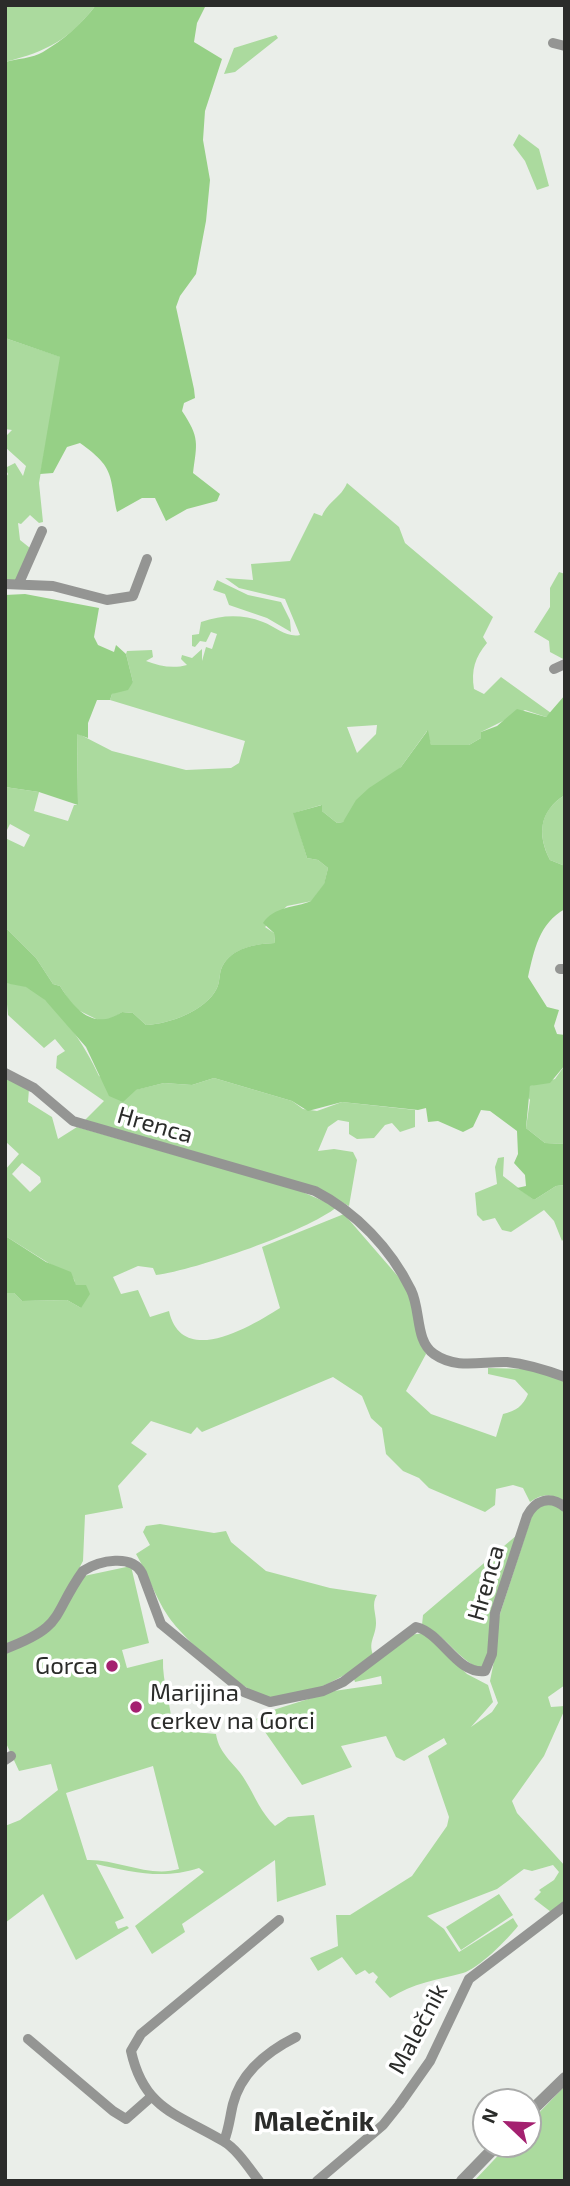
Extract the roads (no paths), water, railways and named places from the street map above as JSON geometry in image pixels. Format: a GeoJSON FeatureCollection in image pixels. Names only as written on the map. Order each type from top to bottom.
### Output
{"type":"FeatureCollection","features":[{"type":"Feature","properties":{"kind":"street"},"geometry":{"type":"LineString","coordinates":[[553,43],[565,46]]}},
{"type":"Feature","properties":{"kind":"street"},"geometry":{"type":"LineString","coordinates":[[19,583],[42,531]]}},
{"type":"Feature","properties":{"kind":"street"},"geometry":{"type":"LineString","coordinates":[[5,584],[53,586],[107,600],[133,596],[147,559]]}},
{"type":"Feature","properties":{"kind":"street"},"geometry":{"type":"LineString","coordinates":[[554,670],[565,664]]}},
{"type":"Feature","properties":{"kind":"street","name":"Hrenca"},"geometry":{"type":"LineString","coordinates":[[5,1073],[34,1088],[73,1121],[315,1192],[345,1208],[359,1219],[412,1290],[425,1345],[432,1353],[455,1364],[505,1362],[532,1366],[565,1377]]}},
{"type":"Feature","properties":{"kind":"street","name":"Hrenca"},"geometry":{"type":"LineString","coordinates":[[5,1649],[47,1630],[56,1620],[83,1571],[92,1566],[129,1561],[138,1565],[161,1624],[192,1652],[258,1699],[281,1702],[343,1682],[397,1639],[416,1628],[433,1634],[468,1668],[485,1671],[492,1654],[495,1613],[527,1516],[536,1503],[547,1499],[554,1499],[565,1507]]}},
{"type":"Feature","properties":{"kind":"street","name":"Malečnik"},"geometry":{"type":"LineString","coordinates":[[317,2181],[375,2132],[398,2105],[430,2061],[469,1979],[565,1906]]}},
{"type":"Feature","properties":{"kind":"street"},"geometry":{"type":"LineString","coordinates":[[259,2181],[224,2141],[188,2124],[151,2097],[132,2059],[131,2051],[135,2039],[279,1920]]}},
{"type":"Feature","properties":{"kind":"street"},"geometry":{"type":"LineString","coordinates":[[224,2141],[238,2088],[243,2080],[264,2056],[296,2037]]}},
{"type":"Feature","properties":{"kind":"street"},"geometry":{"type":"LineString","coordinates":[[28,2039],[126,2119],[151,2097]]}},
{"type":"Feature","properties":{"kind":"street"},"geometry":{"type":"LineString","coordinates":[[542,2100],[565,2078]]}},
{"type":"Feature","properties":{"kind":"street"},"geometry":{"type":"LineString","coordinates":[[462,2181],[484,2158]]}},
{"type":"Feature","properties":{"kind":"place","name":"Gorca"},"geometry":{"type":"Point","coordinates":[112,1666]}},
{"type":"Feature","properties":{"kind":"place","name":"Marijina cerkev na Gorci"},"geometry":{"type":"Point","coordinates":[136,1707]}},
{"type":"Feature","properties":{"kind":"district","name":"Malečnik"},"geometry":{"type":"Point","coordinates":[314,2122]}}]}
